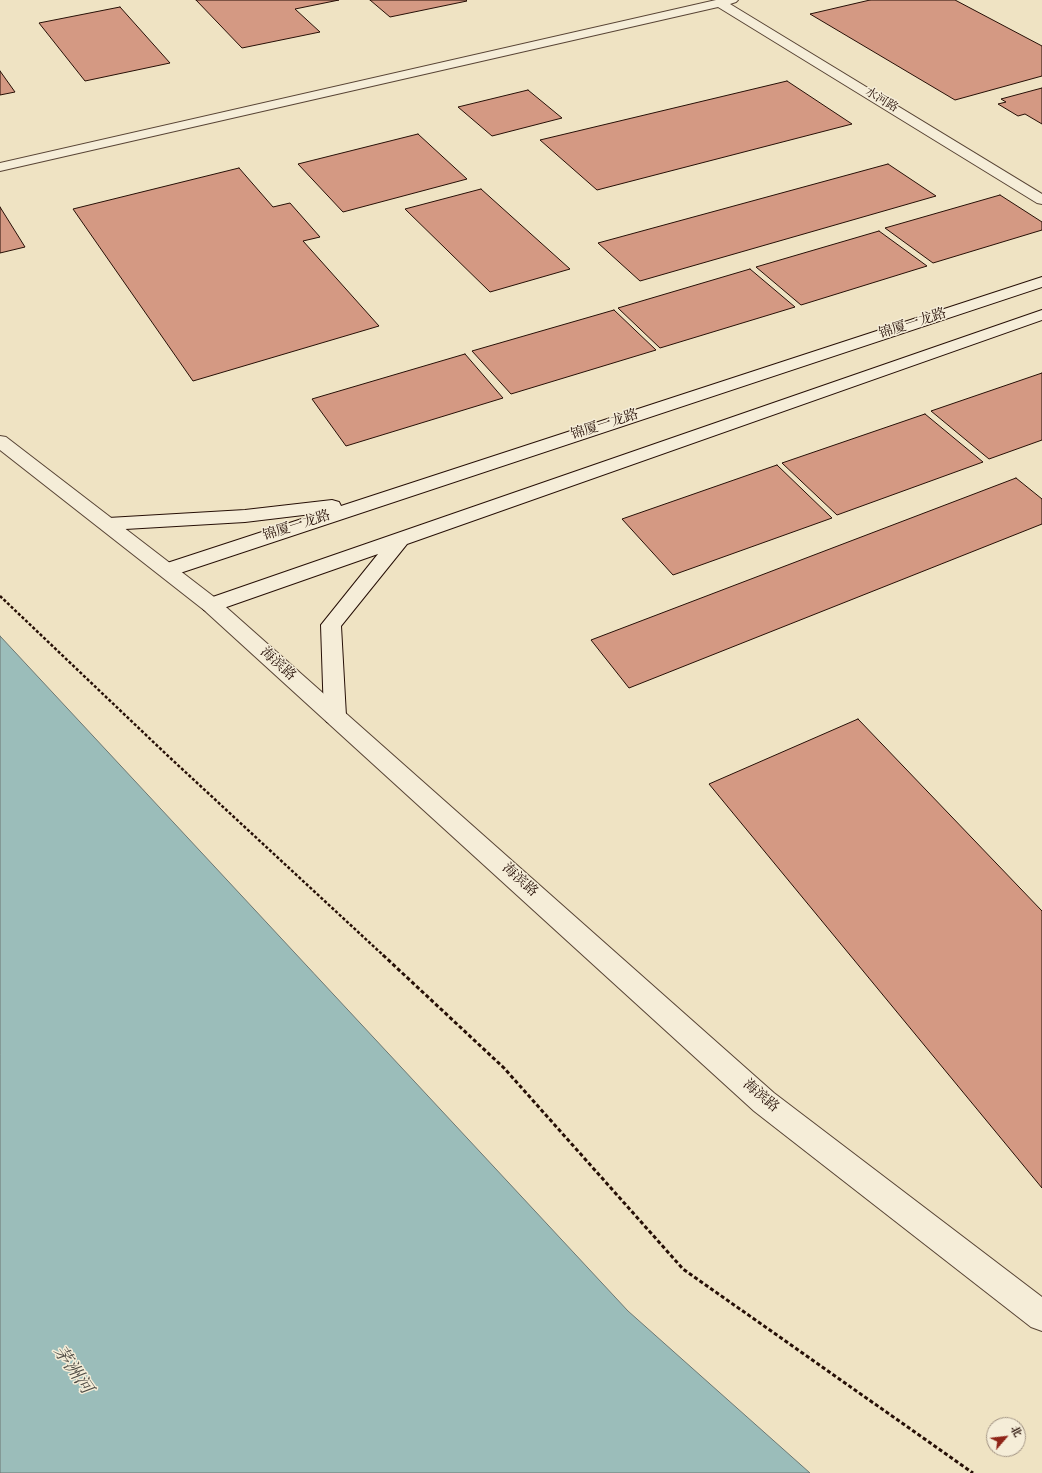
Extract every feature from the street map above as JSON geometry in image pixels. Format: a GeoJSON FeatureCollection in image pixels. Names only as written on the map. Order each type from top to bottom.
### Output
{"type":"FeatureCollection","features":[{"type":"Feature","properties":{"kind":"street"},"geometry":{"type":"LineString","coordinates":[[0,167],[726,1]]}},
{"type":"Feature","properties":{"kind":"street","name":"水河路"},"geometry":{"type":"LineString","coordinates":[[726,1],[1042,200]]}},
{"type":"Feature","properties":{"kind":"street","name":"锦厦一龙路"},"geometry":{"type":"LineString","coordinates":[[168,570],[1042,282]]}},
{"type":"Feature","properties":{"kind":"street"},"geometry":{"type":"LineString","coordinates":[[211,605],[1042,315]]}},
{"type":"Feature","properties":{"kind":"street","name":"海滨路"},"geometry":{"type":"LineString","coordinates":[[0,441],[168,570],[211,605],[764,1102],[1042,1316]]}},
{"type":"Feature","properties":{"kind":"street"},"geometry":{"type":"LineString","coordinates":[[108,524],[245,516],[375,502]]}},
{"type":"Feature","properties":{"kind":"street"},"geometry":{"type":"LineString","coordinates":[[335,716],[331,625],[400,539]]}},
{"type":"Feature","properties":{"kind":"path"},"geometry":{"type":"LineString","coordinates":[[0,596],[167,755],[504,1068],[683,1269],[972,1473]]}},
{"type":"Feature","properties":{"kind":"water","name":"茅洲河"},"geometry":{"type":"Polygon","coordinates":[[[0,636],[628,1311],[810,1473],[0,1473],[0,636]]]}},
{"type":"Feature","properties":{"kind":"building"},"geometry":{"type":"Polygon","coordinates":[[[196,0],[339,0],[295,9],[320,32],[242,48],[196,0]]]}},
{"type":"Feature","properties":{"kind":"building"},"geometry":{"type":"Polygon","coordinates":[[[370,0],[466,0],[467,1],[390,17],[370,0]]]}},
{"type":"Feature","properties":{"kind":"building"},"geometry":{"type":"Polygon","coordinates":[[[870,0],[955,0],[1042,46],[1042,76],[955,100],[810,14],[870,0]]]}},
{"type":"Feature","properties":{"kind":"building"},"geometry":{"type":"Polygon","coordinates":[[[120,7],[170,63],[85,81],[39,23],[120,7]]]}},
{"type":"Feature","properties":{"kind":"building"},"geometry":{"type":"Polygon","coordinates":[[[0,71],[15,92],[0,95],[0,71]]]}},
{"type":"Feature","properties":{"kind":"building"},"geometry":{"type":"Polygon","coordinates":[[[787,81],[852,124],[597,190],[540,140],[787,81]]]}},
{"type":"Feature","properties":{"kind":"building"},"geometry":{"type":"Polygon","coordinates":[[[1042,88],[1042,124],[1025,114],[1018,116],[998,104],[1006,102],[1001,99],[1042,88]]]}},
{"type":"Feature","properties":{"kind":"building"},"geometry":{"type":"Polygon","coordinates":[[[528,90],[562,118],[492,136],[458,107],[528,90]]]}},
{"type":"Feature","properties":{"kind":"building"},"geometry":{"type":"Polygon","coordinates":[[[418,134],[467,179],[343,212],[298,164],[418,134]]]}},
{"type":"Feature","properties":{"kind":"building"},"geometry":{"type":"Polygon","coordinates":[[[888,164],[936,196],[640,281],[598,243],[888,164]]]}},
{"type":"Feature","properties":{"kind":"building"},"geometry":{"type":"Polygon","coordinates":[[[239,168],[273,207],[290,203],[320,237],[303,241],[379,326],[193,381],[73,209],[239,168]]]}},
{"type":"Feature","properties":{"kind":"building"},"geometry":{"type":"Polygon","coordinates":[[[481,189],[570,269],[490,292],[405,209],[481,189]]]}},
{"type":"Feature","properties":{"kind":"building"},"geometry":{"type":"Polygon","coordinates":[[[1000,195],[1042,222],[1042,230],[933,263],[885,228],[1000,195]]]}},
{"type":"Feature","properties":{"kind":"building"},"geometry":{"type":"Polygon","coordinates":[[[0,207],[25,247],[0,253],[0,207]]]}},
{"type":"Feature","properties":{"kind":"building"},"geometry":{"type":"Polygon","coordinates":[[[879,231],[927,266],[801,305],[756,267],[879,231]]]}},
{"type":"Feature","properties":{"kind":"building"},"geometry":{"type":"Polygon","coordinates":[[[750,269],[795,307],[660,348],[618,308],[750,269]]]}},
{"type":"Feature","properties":{"kind":"building"},"geometry":{"type":"Polygon","coordinates":[[[614,310],[656,350],[511,394],[472,351],[614,310]]]}},
{"type":"Feature","properties":{"kind":"building"},"geometry":{"type":"Polygon","coordinates":[[[465,354],[503,398],[346,446],[312,399],[465,354]]]}},
{"type":"Feature","properties":{"kind":"building"},"geometry":{"type":"Polygon","coordinates":[[[1042,373],[1042,440],[989,459],[931,411],[1042,373]]]}},
{"type":"Feature","properties":{"kind":"building"},"geometry":{"type":"Polygon","coordinates":[[[925,414],[983,462],[837,515],[782,463],[925,414]]]}},
{"type":"Feature","properties":{"kind":"building"},"geometry":{"type":"Polygon","coordinates":[[[777,465],[832,518],[673,575],[622,519],[777,465]]]}},
{"type":"Feature","properties":{"kind":"building"},"geometry":{"type":"Polygon","coordinates":[[[1016,478],[1042,499],[1042,524],[629,688],[591,640],[1016,478]]]}},
{"type":"Feature","properties":{"kind":"building"},"geometry":{"type":"Polygon","coordinates":[[[858,719],[1042,911],[1042,1188],[709,784],[858,719]]]}}]}
